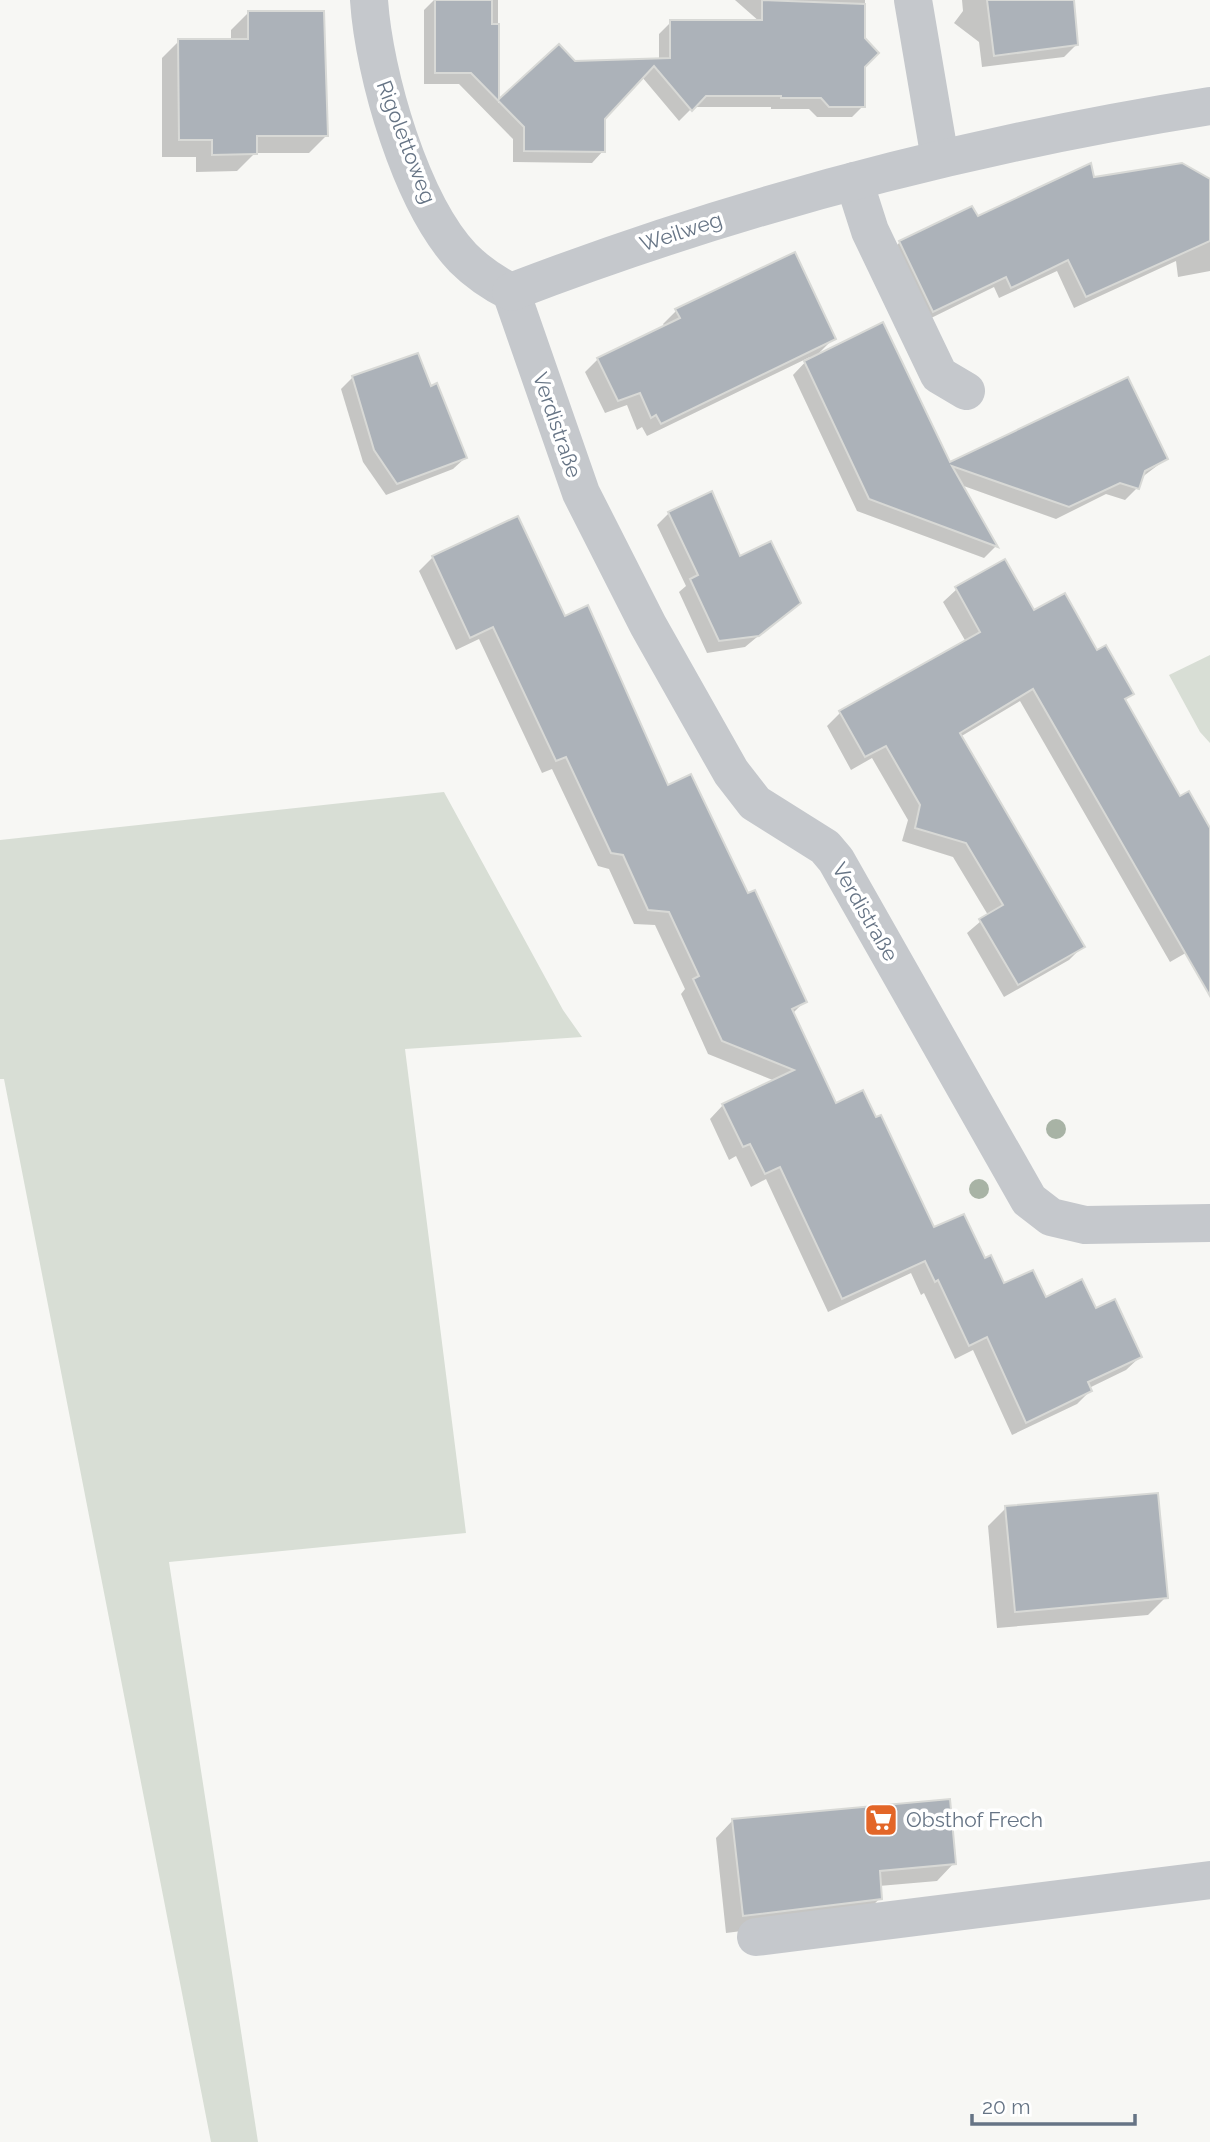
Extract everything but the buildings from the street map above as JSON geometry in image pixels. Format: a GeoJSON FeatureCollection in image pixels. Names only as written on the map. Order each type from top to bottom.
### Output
{"type":"FeatureCollection","features":[{"type":"Feature","properties":{"kind":"street","name":"Rigolettoweg"},"geometry":{"type":"LineString","coordinates":[[369,0],[374,41],[392,114],[426,199],[440,226],[462,257],[489,280],[511,292]]}},
{"type":"Feature","properties":{"kind":"street"},"geometry":{"type":"LineString","coordinates":[[913,0],[940,159]]}},
{"type":"Feature","properties":{"kind":"street","name":"Weilweg"},"geometry":{"type":"LineString","coordinates":[[511,292],[688,228],[854,181],[940,159],[1210,106]]}},
{"type":"Feature","properties":{"kind":"street"},"geometry":{"type":"LineString","coordinates":[[854,181],[870,231],[939,375],[966,391]]}},
{"type":"Feature","properties":{"kind":"street","name":"Verdistraße"},"geometry":{"type":"LineString","coordinates":[[511,292],[581,493],[648,625],[731,772],[755,803],[825,847],[836,860],[1029,1200],[1051,1217],[1085,1224],[1210,1223]]}},
{"type":"Feature","properties":{"kind":"street"},"geometry":{"type":"LineString","coordinates":[[756,1937],[1210,1880]]}},
{"type":"Feature","properties":{"kind":"shaded area"},"geometry":{"type":"Polygon","coordinates":[[[1210,655],[1210,743],[1200,732],[1169,675],[1210,655]]]}},
{"type":"Feature","properties":{"kind":"shaded area"},"geometry":{"type":"Polygon","coordinates":[[[444,792],[563,1010],[582,1037],[405,1049],[466,1533],[169,1562],[258,2142],[211,2142],[4,1079],[0,1079],[0,840],[444,792]]]}},
{"type":"Feature","properties":{"kind":"place","name":"Obsthof Frech"},"geometry":{"type":"Point","coordinates":[881,1820]}}]}
